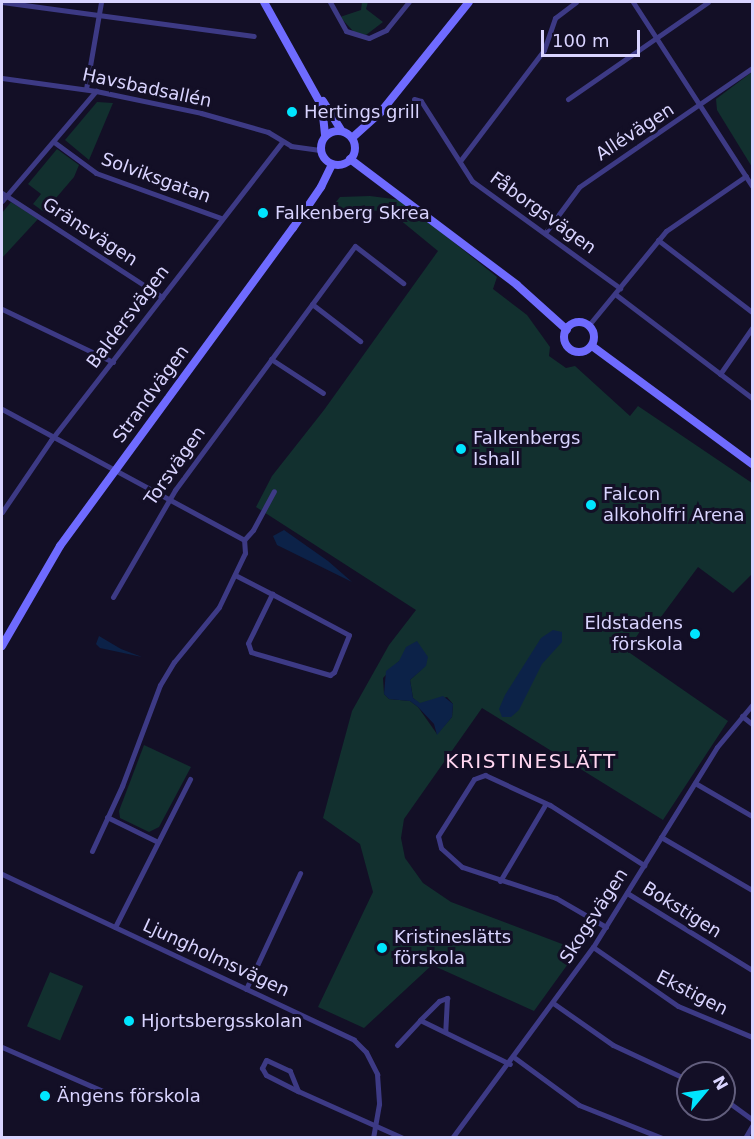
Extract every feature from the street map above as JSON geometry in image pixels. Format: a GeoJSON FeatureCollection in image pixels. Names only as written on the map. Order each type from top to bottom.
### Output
{"type":"FeatureCollection","features":[{"type":"Feature","properties":{"kind":"street"},"geometry":{"type":"LineString","coordinates":[[2,2],[254,36]]}},
{"type":"Feature","properties":{"kind":"street"},"geometry":{"type":"LineString","coordinates":[[87,89],[101,2]]}},
{"type":"Feature","properties":{"kind":"street"},"geometry":{"type":"LineString","coordinates":[[264,2],[322,106],[325,136],[320,150],[332,164],[340,165],[350,159],[355,149],[352,138],[341,130],[270,2]]}},
{"type":"Feature","properties":{"kind":"street"},"geometry":{"type":"LineString","coordinates":[[330,2],[341,26],[360,38],[386,30],[409,2]]}},
{"type":"Feature","properties":{"kind":"street"},"geometry":{"type":"LineString","coordinates":[[352,138],[380,113],[469,2]]}},
{"type":"Feature","properties":{"kind":"street"},"geometry":{"type":"LineString","coordinates":[[460,161],[544,50],[555,18],[576,2]]}},
{"type":"Feature","properties":{"kind":"street"},"geometry":{"type":"LineString","coordinates":[[633,2],[753,186]]}},
{"type":"Feature","properties":{"kind":"street"},"geometry":{"type":"LineString","coordinates":[[568,99],[658,39],[708,2]]}},
{"type":"Feature","properties":{"kind":"street","name":"Allévägen"},"geometry":{"type":"LineString","coordinates":[[545,233],[579,187],[701,106],[753,68]]}},
{"type":"Feature","properties":{"kind":"street","name":"Havsbadsallén"},"geometry":{"type":"LineString","coordinates":[[2,78],[96,91],[249,126],[268,132],[282,142],[320,150]]}},
{"type":"Feature","properties":{"kind":"street"},"geometry":{"type":"LineString","coordinates":[[2,201],[4,194],[54,142],[96,91]]}},
{"type":"Feature","properties":{"kind":"street","name":"Fåborgsvägen"},"geometry":{"type":"LineString","coordinates":[[414,99],[421,101],[472,181],[620,288]]}},
{"type":"Feature","properties":{"kind":"street"},"geometry":{"type":"LineString","coordinates":[[325,136],[341,130]]}},
{"type":"Feature","properties":{"kind":"street","name":"Solviksgatan"},"geometry":{"type":"LineString","coordinates":[[54,142],[96,173],[221,218]]}},
{"type":"Feature","properties":{"kind":"street","name":"Baldersvägen"},"geometry":{"type":"LineString","coordinates":[[2,512],[55,435],[282,142]]}},
{"type":"Feature","properties":{"kind":"street"},"geometry":{"type":"LineString","coordinates":[[350,159],[517,285],[567,330]]}},
{"type":"Feature","properties":{"kind":"street","name":"Strandvägen"},"geometry":{"type":"LineString","coordinates":[[2,646],[46,567],[114,470],[293,228],[321,188],[332,164]]}},
{"type":"Feature","properties":{"kind":"street"},"geometry":{"type":"LineString","coordinates":[[588,326],[658,240],[685,216],[746,176]]}},
{"type":"Feature","properties":{"kind":"street","name":"Gränsvägen"},"geometry":{"type":"LineString","coordinates":[[4,194],[162,297]]}},
{"type":"Feature","properties":{"kind":"street"},"geometry":{"type":"LineString","coordinates":[[658,240],[753,312]]}},
{"type":"Feature","properties":{"kind":"street","name":"Torsvägen"},"geometry":{"type":"LineString","coordinates":[[113,597],[169,498],[355,246],[404,283]]}},
{"type":"Feature","properties":{"kind":"street"},"geometry":{"type":"LineString","coordinates":[[615,294],[753,398]]}},
{"type":"Feature","properties":{"kind":"street"},"geometry":{"type":"LineString","coordinates":[[312,304],[360,340]]}},
{"type":"Feature","properties":{"kind":"street"},"geometry":{"type":"LineString","coordinates":[[2,309],[113,362]]}},
{"type":"Feature","properties":{"kind":"street"},"geometry":{"type":"LineString","coordinates":[[578,323],[588,326],[594,335],[591,346],[582,352],[571,350],[565,342],[567,330],[578,323]]}},
{"type":"Feature","properties":{"kind":"street"},"geometry":{"type":"LineString","coordinates":[[720,374],[753,328]]}},
{"type":"Feature","properties":{"kind":"street"},"geometry":{"type":"LineString","coordinates":[[591,346],[753,464]]}},
{"type":"Feature","properties":{"kind":"street"},"geometry":{"type":"LineString","coordinates":[[271,359],[323,393]]}},
{"type":"Feature","properties":{"kind":"street"},"geometry":{"type":"LineString","coordinates":[[2,409],[55,435],[114,470],[244,540]]}},
{"type":"Feature","properties":{"kind":"street"},"geometry":{"type":"LineString","coordinates":[[92,851],[108,817],[160,685],[174,662],[213,616],[245,553],[244,540],[253,530],[274,491]]}},
{"type":"Feature","properties":{"kind":"street"},"geometry":{"type":"LineString","coordinates":[[235,574],[349,635],[334,672],[330,675],[251,652],[248,643],[272,594]]}},
{"type":"Feature","properties":{"kind":"street","name":"Skogsvägen"},"geometry":{"type":"LineString","coordinates":[[452,1137],[510,1064],[554,1003],[606,927],[694,783],[742,716],[753,705]]}},
{"type":"Feature","properties":{"kind":"street"},"geometry":{"type":"LineString","coordinates":[[742,716],[753,724]]}},
{"type":"Feature","properties":{"kind":"street"},"geometry":{"type":"LineString","coordinates":[[606,927],[556,897],[500,881],[456,863],[439,846],[438,836],[479,776],[500,778],[644,865]]}},
{"type":"Feature","properties":{"kind":"street"},"geometry":{"type":"LineString","coordinates":[[115,927],[156,841],[190,779]]}},
{"type":"Feature","properties":{"kind":"street"},"geometry":{"type":"LineString","coordinates":[[694,783],[753,816]]}},
{"type":"Feature","properties":{"kind":"street"},"geometry":{"type":"LineString","coordinates":[[500,881],[546,805]]}},
{"type":"Feature","properties":{"kind":"street"},"geometry":{"type":"LineString","coordinates":[[108,817],[156,841]]}},
{"type":"Feature","properties":{"kind":"street"},"geometry":{"type":"LineString","coordinates":[[661,837],[753,890]]}},
{"type":"Feature","properties":{"kind":"street"},"geometry":{"type":"LineString","coordinates":[[246,989],[300,873]]}},
{"type":"Feature","properties":{"kind":"street","name":"Ljungholmsvägen"},"geometry":{"type":"LineString","coordinates":[[2,874],[360,1045],[377,1074],[376,1125],[373,1137]]}},
{"type":"Feature","properties":{"kind":"street","name":"Bokstigen"},"geometry":{"type":"LineString","coordinates":[[627,893],[753,970]]}},
{"type":"Feature","properties":{"kind":"street","name":"Ekstigen"},"geometry":{"type":"LineString","coordinates":[[593,947],[678,1006],[753,1037]]}},
{"type":"Feature","properties":{"kind":"street"},"geometry":{"type":"LineString","coordinates":[[397,1045],[439,1000],[447,998],[446,1031]]}},
{"type":"Feature","properties":{"kind":"street"},"geometry":{"type":"LineString","coordinates":[[554,1003],[613,1045],[676,1074]]}},
{"type":"Feature","properties":{"kind":"street"},"geometry":{"type":"LineString","coordinates":[[420,1020],[510,1064]]}},
{"type":"Feature","properties":{"kind":"street"},"geometry":{"type":"LineString","coordinates":[[2,1047],[105,1092]]}},
{"type":"Feature","properties":{"kind":"street"},"geometry":{"type":"LineString","coordinates":[[514,1058],[579,1105],[662,1137]]}},
{"type":"Feature","properties":{"kind":"street"},"geometry":{"type":"LineString","coordinates":[[298,1091],[290,1071],[266,1060],[262,1068],[266,1075],[298,1091],[403,1137]]}},
{"type":"Feature","properties":{"kind":"street"},"geometry":{"type":"LineString","coordinates":[[736,1107],[753,1119]]}},
{"type":"Feature","properties":{"kind":"street"},"geometry":{"type":"LineString","coordinates":[[745,1137],[753,1126]]}},
{"type":"Feature","properties":{"kind":"green space"},"geometry":{"type":"Polygon","coordinates":[[[362,2],[368,2],[366,9],[383,22],[366,35],[354,32],[340,17],[361,10],[362,2]]]}},
{"type":"Feature","properties":{"kind":"green space"},"geometry":{"type":"Polygon","coordinates":[[[752,72],[752,167],[717,110],[716,99],[752,72]]]}},
{"type":"Feature","properties":{"kind":"green space"},"geometry":{"type":"Polygon","coordinates":[[[97,102],[113,103],[89,160],[65,140],[97,102]]]}},
{"type":"Feature","properties":{"kind":"green space"},"geometry":{"type":"Polygon","coordinates":[[[57,149],[79,165],[74,177],[44,212],[33,204],[41,194],[28,184],[57,149]]]}},
{"type":"Feature","properties":{"kind":"green space"},"geometry":{"type":"Polygon","coordinates":[[[370,196],[401,200],[497,277],[493,289],[527,315],[550,347],[549,356],[566,368],[575,366],[630,416],[638,406],[752,483],[752,574],[733,593],[698,567],[658,621],[650,616],[627,651],[728,721],[663,820],[482,708],[404,819],[401,838],[405,858],[423,883],[451,902],[578,950],[534,1011],[432,965],[364,1028],[318,1007],[373,892],[360,844],[323,818],[352,711],[389,645],[416,610],[256,507],[272,476],[324,410],[438,251],[388,210],[327,213],[340,197],[370,196]],[[399,661],[383,678],[384,694],[389,699],[410,701],[418,707],[437,734],[452,717],[453,704],[447,697],[420,704],[413,698],[410,680],[421,670],[399,661]]]}},
{"type":"Feature","properties":{"kind":"green space"},"geometry":{"type":"Polygon","coordinates":[[[11,202],[38,219],[2,258],[2,213],[11,202]]]}},
{"type":"Feature","properties":{"kind":"green space"},"geometry":{"type":"Polygon","coordinates":[[[144,745],[191,767],[159,827],[149,832],[120,818],[119,811],[144,745]]]}},
{"type":"Feature","properties":{"kind":"green space"},"geometry":{"type":"Polygon","coordinates":[[[50,972],[83,986],[60,1040],[27,1026],[50,972]]]}},
{"type":"Feature","properties":{"kind":"water"},"geometry":{"type":"Polygon","coordinates":[[[284,530],[328,561],[352,582],[277,545],[273,536],[284,530]]]}},
{"type":"Feature","properties":{"kind":"water"},"geometry":{"type":"Polygon","coordinates":[[[553,630],[562,632],[562,642],[542,664],[519,710],[511,717],[502,717],[499,709],[505,695],[541,638],[553,630]]]}},
{"type":"Feature","properties":{"kind":"water"},"geometry":{"type":"Polygon","coordinates":[[[99,636],[121,649],[142,657],[100,648],[96,644],[99,636]]]}},
{"type":"Feature","properties":{"kind":"water"},"geometry":{"type":"Polygon","coordinates":[[[417,641],[428,657],[426,666],[410,680],[413,698],[420,703],[443,696],[453,704],[452,717],[437,735],[434,724],[418,707],[410,701],[389,699],[384,694],[386,671],[399,661],[406,647],[417,641]]]}},
{"type":"Feature","properties":{"kind":"place","name":"Hertings grill"},"geometry":{"type":"Point","coordinates":[292,112]}},
{"type":"Feature","properties":{"kind":"place","name":"Falkenberg Skrea"},"geometry":{"type":"Point","coordinates":[263,213]}},
{"type":"Feature","properties":{"kind":"place","name":"Falkenbergs Ishall"},"geometry":{"type":"Point","coordinates":[461,449]}},
{"type":"Feature","properties":{"kind":"place","name":"Falcon alkoholfri Arena"},"geometry":{"type":"Point","coordinates":[591,505]}},
{"type":"Feature","properties":{"kind":"place","name":"Eldstadens förskola"},"geometry":{"type":"Point","coordinates":[695,634]}},
{"type":"Feature","properties":{"kind":"place","name":"Kristineslätts förskola"},"geometry":{"type":"Point","coordinates":[382,948]}},
{"type":"Feature","properties":{"kind":"place","name":"Hjortsbergsskolan"},"geometry":{"type":"Point","coordinates":[129,1021]}},
{"type":"Feature","properties":{"kind":"place","name":"Ängens förskola"},"geometry":{"type":"Point","coordinates":[45,1096]}},
{"type":"Feature","properties":{"kind":"district","name":"KRISTINESLÄTT"},"geometry":{"type":"Point","coordinates":[531,761]}}]}
